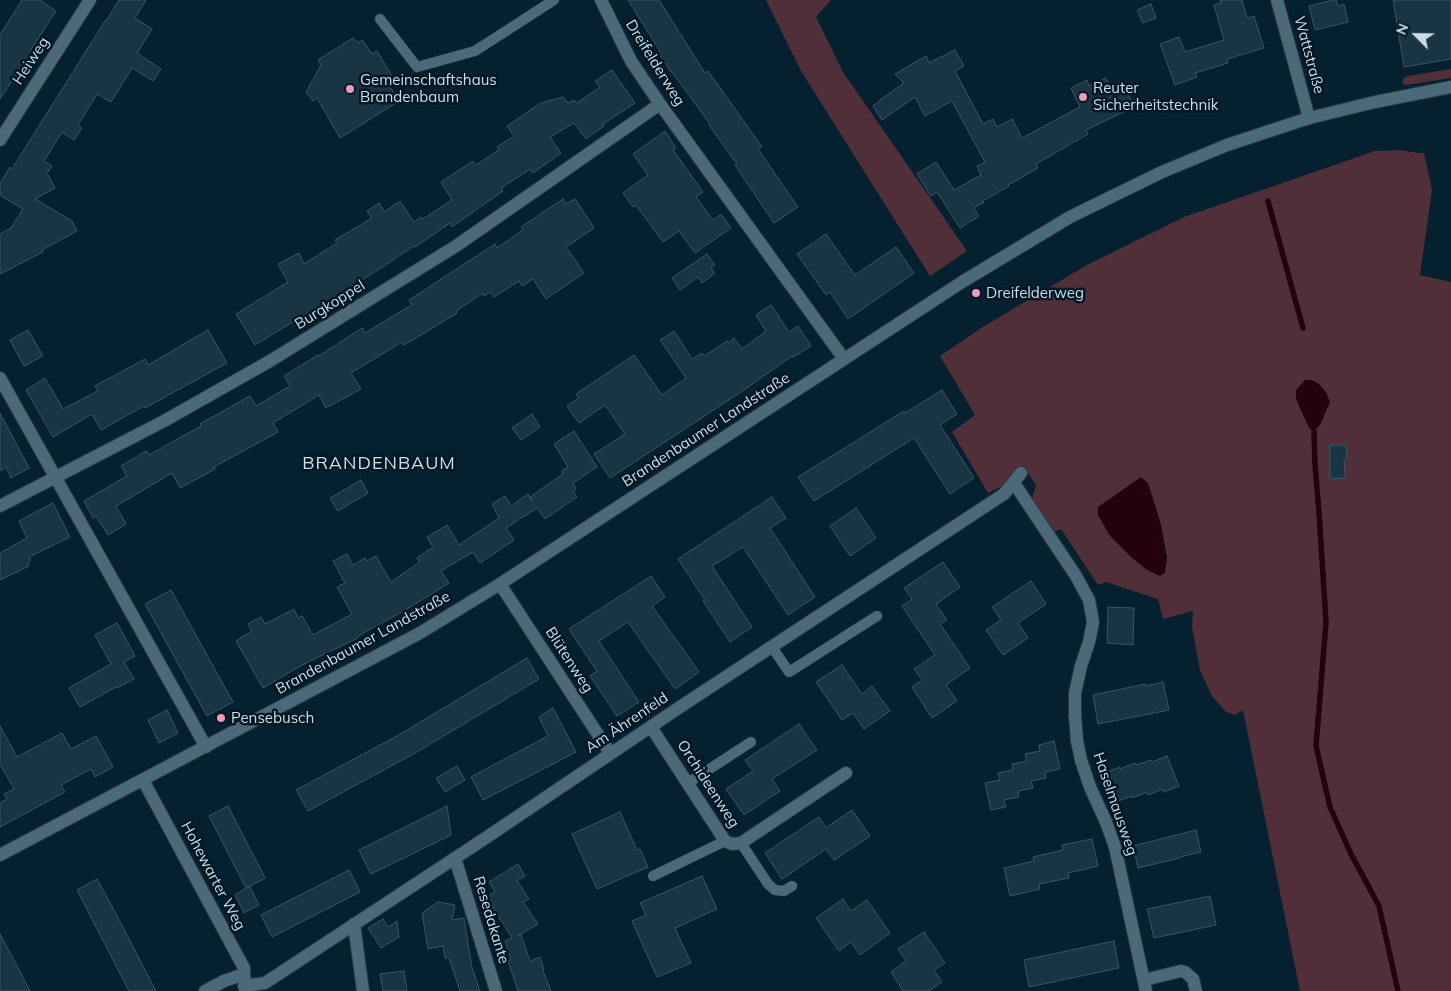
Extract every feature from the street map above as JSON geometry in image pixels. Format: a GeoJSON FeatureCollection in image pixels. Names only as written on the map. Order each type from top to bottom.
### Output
{"type":"FeatureCollection","features":[{"type":"Feature","properties":{"kind":"street","name":"Heiweg"},"geometry":{"type":"LineString","coordinates":[[0,140],[90,0]]}},
{"type":"Feature","properties":{"kind":"street","name":"Dreifelderweg"},"geometry":{"type":"LineString","coordinates":[[601,0],[631,61],[660,104],[844,359]]}},
{"type":"Feature","properties":{"kind":"street","name":"Wattstraße"},"geometry":{"type":"LineString","coordinates":[[1277,0],[1309,118]]}},
{"type":"Feature","properties":{"kind":"street","name":"Brandenbaumer Landstraße"},"geometry":{"type":"LineString","coordinates":[[0,855],[420,633],[500,584],[1013,250],[1085,209],[1188,160],[1309,118],[1406,95],[1451,87]]}},
{"type":"Feature","properties":{"kind":"street","name":"Burgkoppel"},"geometry":{"type":"LineString","coordinates":[[0,506],[164,422],[245,375],[456,246],[660,104]]}},
{"type":"Feature","properties":{"kind":"street"},"geometry":{"type":"LineString","coordinates":[[0,378],[206,746]]}},
{"type":"Feature","properties":{"kind":"street","name":"Am Ährenfeld"},"geometry":{"type":"LineString","coordinates":[[205,991],[224,981],[244,984],[265,983],[1004,494],[1017,478]]}},
{"type":"Feature","properties":{"kind":"street","name":"Haselmausweg"},"geometry":{"type":"LineString","coordinates":[[1017,478],[1089,600],[1094,622],[1081,666],[1076,694],[1077,741],[1090,787],[1115,847],[1145,985],[1185,972],[1193,979],[1196,991]]}},
{"type":"Feature","properties":{"kind":"street","name":"Blütenweg"},"geometry":{"type":"LineString","coordinates":[[500,584],[610,753]]}},
{"type":"Feature","properties":{"kind":"street","name":"Orchideenweg"},"geometry":{"type":"LineString","coordinates":[[651,726],[726,841],[732,844],[740,843],[846,773]]}},
{"type":"Feature","properties":{"kind":"street","name":"Hohewarter Weg"},"geometry":{"type":"LineString","coordinates":[[143,780],[244,968],[244,984]]}},
{"type":"Feature","properties":{"kind":"street","name":"Resedakante"},"geometry":{"type":"LineString","coordinates":[[455,858],[496,991]]}},
{"type":"Feature","properties":{"kind":"street"},"geometry":{"type":"LineString","coordinates":[[354,924],[363,991]]}},
{"type":"Feature","properties":{"kind":"lane"},"geometry":{"type":"LineString","coordinates":[[380,18],[417,66],[475,51],[554,0]]}},
{"type":"Feature","properties":{"kind":"lane"},"geometry":{"type":"LineString","coordinates":[[772,647],[789,672],[877,616]]}},
{"type":"Feature","properties":{"kind":"lane"},"geometry":{"type":"LineString","coordinates":[[688,783],[751,742]]}},
{"type":"Feature","properties":{"kind":"lane"},"geometry":{"type":"LineString","coordinates":[[653,876],[726,841]]}},
{"type":"Feature","properties":{"kind":"lane"},"geometry":{"type":"LineString","coordinates":[[740,843],[768,884],[775,890],[784,891],[792,886]]}},
{"type":"Feature","properties":{"kind":"shaded area"},"geometry":{"type":"Polygon","coordinates":[[[766,0],[831,0],[816,17],[843,72],[967,251],[930,276],[801,71],[766,0]]]}},
{"type":"Feature","properties":{"kind":"shaded area"},"geometry":{"type":"Polygon","coordinates":[[[1451,69],[1451,78],[1406,85],[1402,83],[1404,78],[1408,76],[1451,69]]]}},
{"type":"Feature","properties":{"kind":"shaded area"},"geometry":{"type":"Polygon","coordinates":[[[1400,150],[1424,153],[1432,190],[1420,275],[1451,282],[1451,991],[1300,991],[1243,710],[1235,715],[1226,712],[1212,696],[1200,670],[1192,627],[1193,611],[1163,619],[1158,599],[1106,582],[1098,585],[1061,529],[1054,532],[1032,498],[1036,485],[1028,473],[988,493],[952,432],[975,415],[940,356],[981,328],[1087,265],[1184,217],[1375,151],[1400,150]],[[1148,483],[1167,558],[1161,525],[1148,483]]]}},
{"type":"Feature","properties":{"kind":"shaded area"},"geometry":{"type":"Polygon","coordinates":[[[1305,380],[1318,383],[1326,392],[1330,402],[1320,425],[1314,431],[1309,428],[1296,399],[1296,390],[1305,380]]]}},
{"type":"Feature","properties":{"kind":"shaded area"},"geometry":{"type":"Polygon","coordinates":[[[1141,477],[1148,483],[1161,525],[1167,558],[1165,573],[1160,576],[1147,570],[1131,557],[1110,536],[1098,515],[1098,507],[1141,477]]]}},
{"type":"Feature","properties":{"kind":"building"},"geometry":{"type":"Polygon","coordinates":[[[22,0],[40,0],[56,11],[0,99],[0,35],[22,0]]]}},
{"type":"Feature","properties":{"kind":"building"},"geometry":{"type":"Polygon","coordinates":[[[119,0],[146,0],[135,18],[152,29],[137,53],[161,69],[153,81],[132,68],[111,102],[97,94],[78,125],[82,128],[74,140],[62,132],[44,161],[52,166],[47,173],[55,188],[35,199],[72,221],[77,231],[42,250],[43,252],[0,274],[0,234],[11,228],[23,209],[0,195],[0,183],[10,167],[12,169],[119,0]]]}},
{"type":"Feature","properties":{"kind":"building"},"geometry":{"type":"Polygon","coordinates":[[[628,0],[659,0],[705,73],[708,71],[762,147],[758,149],[798,207],[774,223],[710,124],[671,72],[628,0]]]}},
{"type":"Feature","properties":{"kind":"building"},"geometry":{"type":"Polygon","coordinates":[[[1220,0],[1242,0],[1247,18],[1254,16],[1264,48],[1227,59],[1228,63],[1195,73],[1197,77],[1175,85],[1160,44],[1179,37],[1185,52],[1224,40],[1214,5],[1221,3],[1220,0]]]}},
{"type":"Feature","properties":{"kind":"building"},"geometry":{"type":"Polygon","coordinates":[[[1336,0],[1338,6],[1344,4],[1348,22],[1315,30],[1309,6],[1336,0]]]}},
{"type":"Feature","properties":{"kind":"building"},"geometry":{"type":"Polygon","coordinates":[[[1393,0],[1451,0],[1451,59],[1404,67],[1393,0]]]}},
{"type":"Feature","properties":{"kind":"building"},"geometry":{"type":"Polygon","coordinates":[[[1151,4],[1156,18],[1143,23],[1137,10],[1151,4]]]}},
{"type":"Feature","properties":{"kind":"building","name":"Gemeinschaftshaus Brandenbaum"},"geometry":{"type":"Polygon","coordinates":[[[353,38],[358,43],[362,40],[372,54],[377,51],[396,83],[390,87],[399,101],[340,138],[317,98],[313,101],[306,92],[321,65],[318,60],[353,38]]]}},
{"type":"Feature","properties":{"kind":"building"},"geometry":{"type":"Polygon","coordinates":[[[955,50],[964,66],[955,71],[983,124],[993,119],[997,127],[1012,119],[1022,138],[1080,107],[1071,88],[1087,80],[1089,86],[1106,78],[1110,86],[1122,81],[1134,107],[1086,130],[1088,134],[1036,164],[1038,168],[974,208],[979,216],[960,228],[937,192],[931,196],[917,174],[936,162],[954,190],[981,175],[977,166],[985,162],[952,101],[925,116],[915,97],[882,120],[873,106],[904,83],[895,74],[926,56],[929,63],[955,50]]]}},
{"type":"Feature","properties":{"kind":"building"},"geometry":{"type":"Polygon","coordinates":[[[612,70],[635,103],[603,124],[604,126],[586,139],[574,123],[550,137],[561,153],[533,173],[530,169],[501,188],[503,191],[452,227],[450,223],[415,247],[255,345],[236,314],[288,282],[278,264],[299,253],[304,264],[337,243],[335,240],[372,218],[367,211],[379,203],[384,212],[400,201],[414,222],[421,217],[423,219],[452,200],[441,182],[473,161],[476,165],[499,150],[497,147],[514,136],[507,126],[541,103],[563,97],[568,103],[574,100],[577,103],[600,87],[595,81],[612,70]]]}},
{"type":"Feature","properties":{"kind":"building"},"geometry":{"type":"Polygon","coordinates":[[[665,131],[676,148],[673,150],[703,192],[696,197],[713,220],[721,214],[731,228],[695,253],[679,231],[663,242],[636,205],[633,207],[623,193],[648,175],[633,154],[665,131]]]}},
{"type":"Feature","properties":{"kind":"building"},"geometry":{"type":"Polygon","coordinates":[[[563,199],[566,204],[575,199],[594,228],[566,247],[584,273],[546,299],[533,279],[522,286],[519,281],[494,297],[490,292],[484,296],[483,293],[456,311],[457,313],[421,335],[404,345],[402,342],[351,373],[361,389],[326,408],[319,395],[273,423],[278,432],[214,467],[215,469],[180,488],[172,473],[116,506],[126,524],[108,535],[96,516],[93,518],[84,501],[127,476],[121,466],[146,451],[149,455],[250,396],[256,406],[290,386],[284,376],[362,328],[365,333],[412,305],[409,300],[495,244],[497,248],[523,230],[521,227],[563,199]]]}},
{"type":"Feature","properties":{"kind":"building"},"geometry":{"type":"Polygon","coordinates":[[[826,234],[855,275],[896,247],[914,273],[848,319],[830,292],[826,295],[797,254],[826,234]]]}},
{"type":"Feature","properties":{"kind":"building"},"geometry":{"type":"Polygon","coordinates":[[[707,254],[715,265],[711,268],[715,273],[702,283],[698,277],[680,290],[672,278],[707,254]]]}},
{"type":"Feature","properties":{"kind":"building"},"geometry":{"type":"Polygon","coordinates":[[[771,305],[789,332],[798,326],[811,346],[792,356],[741,392],[610,478],[594,454],[625,434],[605,405],[579,423],[567,406],[579,398],[576,394],[634,355],[662,395],[686,378],[660,340],[674,331],[692,359],[702,353],[704,356],[734,338],[742,349],[766,331],[756,315],[771,305]]]}},
{"type":"Feature","properties":{"kind":"building"},"geometry":{"type":"Polygon","coordinates":[[[28,330],[43,356],[24,366],[10,340],[28,330]]]}},
{"type":"Feature","properties":{"kind":"building"},"geometry":{"type":"Polygon","coordinates":[[[208,330],[227,363],[101,430],[92,414],[53,437],[26,390],[45,378],[63,409],[98,391],[95,386],[145,359],[148,365],[208,330]]]}},
{"type":"Feature","properties":{"kind":"building"},"geometry":{"type":"Polygon","coordinates":[[[942,390],[957,414],[940,425],[974,478],[950,494],[914,438],[814,501],[798,477],[904,411],[905,413],[942,390]]]}},
{"type":"Feature","properties":{"kind":"building"},"geometry":{"type":"Polygon","coordinates":[[[0,413],[29,468],[11,478],[6,467],[0,471],[0,413]]]}},
{"type":"Feature","properties":{"kind":"building"},"geometry":{"type":"Polygon","coordinates":[[[532,414],[540,427],[521,440],[512,428],[532,414]]]}},
{"type":"Feature","properties":{"kind":"building"},"geometry":{"type":"Polygon","coordinates":[[[574,431],[597,467],[573,483],[576,489],[573,491],[577,497],[545,519],[537,508],[506,528],[514,540],[480,563],[473,552],[441,571],[449,583],[358,636],[358,638],[302,665],[263,688],[236,641],[252,631],[248,624],[261,617],[265,624],[294,609],[298,618],[302,616],[313,635],[352,614],[337,587],[345,583],[333,561],[347,554],[353,565],[365,558],[367,561],[376,556],[391,582],[420,562],[417,558],[433,547],[427,537],[447,525],[459,545],[499,518],[492,504],[505,496],[511,506],[528,494],[532,501],[530,497],[563,474],[562,471],[568,467],[554,444],[574,431]]]}},
{"type":"Feature","properties":{"kind":"building"},"geometry":{"type":"Polygon","coordinates":[[[1330,445],[1346,445],[1347,460],[1344,460],[1345,478],[1330,479],[1330,445]]]}},
{"type":"Feature","properties":{"kind":"building"},"geometry":{"type":"Polygon","coordinates":[[[361,480],[368,493],[338,511],[330,498],[361,480]]]}},
{"type":"Feature","properties":{"kind":"building"},"geometry":{"type":"Polygon","coordinates":[[[772,497],[786,518],[770,528],[815,597],[788,615],[743,547],[712,566],[752,627],[730,642],[678,559],[772,497]]]}},
{"type":"Feature","properties":{"kind":"building"},"geometry":{"type":"Polygon","coordinates":[[[53,503],[70,537],[29,557],[31,560],[28,562],[29,566],[0,580],[0,553],[27,538],[19,521],[53,503]]]}},
{"type":"Feature","properties":{"kind":"building"},"geometry":{"type":"Polygon","coordinates":[[[856,508],[876,538],[850,556],[830,526],[856,508]]]}},
{"type":"Feature","properties":{"kind":"building"},"geometry":{"type":"Polygon","coordinates":[[[943,562],[960,587],[936,604],[947,620],[940,624],[970,668],[946,685],[957,701],[932,718],[912,687],[922,680],[914,669],[935,655],[902,606],[912,599],[904,588],[943,562]]]}},
{"type":"Feature","properties":{"kind":"building"},"geometry":{"type":"Polygon","coordinates":[[[651,576],[665,597],[652,606],[699,672],[675,689],[628,622],[599,641],[639,702],[617,716],[590,676],[597,671],[569,629],[651,576]]]}},
{"type":"Feature","properties":{"kind":"building"},"geometry":{"type":"Polygon","coordinates":[[[1031,581],[1046,604],[1018,623],[1028,638],[1003,655],[986,630],[1001,620],[992,607],[1031,581]]]}},
{"type":"Feature","properties":{"kind":"building"},"geometry":{"type":"Polygon","coordinates":[[[171,590],[233,702],[207,716],[145,604],[171,590]]]}},
{"type":"Feature","properties":{"kind":"building"},"geometry":{"type":"Polygon","coordinates":[[[1108,607],[1134,608],[1133,645],[1107,643],[1108,607]]]}},
{"type":"Feature","properties":{"kind":"building"},"geometry":{"type":"Polygon","coordinates":[[[117,623],[135,656],[124,662],[134,679],[80,707],[69,688],[111,664],[95,635],[117,623]]]}},
{"type":"Feature","properties":{"kind":"building"},"geometry":{"type":"Polygon","coordinates":[[[527,658],[539,679],[417,752],[308,811],[296,790],[397,736],[527,658]]]}},
{"type":"Feature","properties":{"kind":"building"},"geometry":{"type":"Polygon","coordinates":[[[842,665],[862,694],[872,686],[890,711],[864,729],[853,713],[842,720],[816,682],[842,665]]]}},
{"type":"Feature","properties":{"kind":"building"},"geometry":{"type":"Polygon","coordinates":[[[1163,682],[1169,710],[1098,724],[1093,695],[1163,682]]]}},
{"type":"Feature","properties":{"kind":"building"},"geometry":{"type":"Polygon","coordinates":[[[553,708],[576,752],[483,800],[471,777],[548,736],[539,717],[553,708]]]}},
{"type":"Feature","properties":{"kind":"building"},"geometry":{"type":"Polygon","coordinates":[[[167,710],[178,733],[159,743],[148,720],[167,710]]]}},
{"type":"Feature","properties":{"kind":"building"},"geometry":{"type":"Polygon","coordinates":[[[799,724],[817,750],[772,779],[780,791],[744,815],[726,789],[753,771],[745,760],[799,724]]]}},
{"type":"Feature","properties":{"kind":"building"},"geometry":{"type":"Polygon","coordinates":[[[0,726],[17,757],[62,733],[71,749],[96,736],[113,767],[95,777],[91,769],[61,785],[65,792],[0,827],[0,803],[7,799],[4,794],[14,789],[0,764],[0,726]]]}},
{"type":"Feature","properties":{"kind":"building"},"geometry":{"type":"Polygon","coordinates":[[[1054,741],[1060,769],[1045,772],[1046,778],[1031,781],[1033,788],[1018,791],[1019,797],[1004,800],[1006,807],[991,810],[985,783],[1000,780],[998,773],[1013,770],[1012,764],[1027,761],[1025,754],[1040,751],[1039,745],[1054,741]]]}},
{"type":"Feature","properties":{"kind":"building"},"geometry":{"type":"Polygon","coordinates":[[[1167,756],[1179,786],[1164,792],[1163,789],[1148,795],[1147,792],[1132,798],[1131,796],[1116,802],[1104,773],[1135,763],[1136,765],[1151,760],[1152,762],[1167,756]]]}},
{"type":"Feature","properties":{"kind":"building"},"geometry":{"type":"Polygon","coordinates":[[[457,766],[465,780],[445,792],[436,778],[457,766]]]}},
{"type":"Feature","properties":{"kind":"building"},"geometry":{"type":"Polygon","coordinates":[[[228,806],[265,878],[246,888],[209,816],[228,806]]]}},
{"type":"Feature","properties":{"kind":"building"},"geometry":{"type":"Polygon","coordinates":[[[447,806],[451,835],[371,874],[359,850],[447,806]]]}},
{"type":"Feature","properties":{"kind":"building"},"geometry":{"type":"Polygon","coordinates":[[[852,810],[870,836],[834,860],[826,849],[782,879],[765,853],[819,817],[826,828],[852,810]]]}},
{"type":"Feature","properties":{"kind":"building"},"geometry":{"type":"Polygon","coordinates":[[[620,812],[637,850],[640,849],[648,867],[597,889],[572,834],[620,812]]]}},
{"type":"Feature","properties":{"kind":"building"},"geometry":{"type":"Polygon","coordinates":[[[1196,830],[1201,852],[1138,868],[1133,846],[1196,830]]]}},
{"type":"Feature","properties":{"kind":"building"},"geometry":{"type":"Polygon","coordinates":[[[1092,839],[1098,866],[1068,873],[1069,878],[1039,884],[1040,889],[1010,896],[1004,868],[1034,861],[1033,857],[1063,850],[1062,845],[1092,839]]]}},
{"type":"Feature","properties":{"kind":"building"},"geometry":{"type":"Polygon","coordinates":[[[518,864],[525,876],[517,881],[529,899],[523,902],[538,924],[518,936],[521,935],[530,961],[540,957],[551,991],[518,991],[508,961],[511,960],[505,941],[512,938],[487,897],[495,892],[489,882],[518,864]]]}},
{"type":"Feature","properties":{"kind":"building"},"geometry":{"type":"Polygon","coordinates":[[[349,870],[360,892],[272,937],[261,915],[349,870]]]}},
{"type":"Feature","properties":{"kind":"building"},"geometry":{"type":"Polygon","coordinates":[[[702,876],[717,909],[675,928],[691,963],[657,977],[632,921],[646,915],[640,903],[702,876]]]}},
{"type":"Feature","properties":{"kind":"building"},"geometry":{"type":"Polygon","coordinates":[[[97,879],[156,991],[129,991],[77,890],[97,879]]]}},
{"type":"Feature","properties":{"kind":"building"},"geometry":{"type":"Polygon","coordinates":[[[250,887],[259,905],[244,913],[235,895],[250,887]]]}},
{"type":"Feature","properties":{"kind":"building"},"geometry":{"type":"Polygon","coordinates":[[[1210,896],[1216,925],[1154,938],[1147,909],[1210,896]]]}},
{"type":"Feature","properties":{"kind":"building"},"geometry":{"type":"Polygon","coordinates":[[[843,899],[851,911],[867,900],[890,933],[860,955],[851,942],[839,951],[816,918],[843,899]]]}},
{"type":"Feature","properties":{"kind":"building"},"geometry":{"type":"Polygon","coordinates":[[[438,902],[455,905],[452,920],[464,918],[472,968],[480,991],[460,991],[449,958],[445,958],[443,946],[428,949],[422,913],[438,902]]]}},
{"type":"Feature","properties":{"kind":"building"},"geometry":{"type":"Polygon","coordinates":[[[383,919],[388,927],[397,921],[399,937],[381,948],[368,928],[383,919]]]}},
{"type":"Feature","properties":{"kind":"building"},"geometry":{"type":"Polygon","coordinates":[[[924,932],[945,963],[934,970],[942,982],[929,991],[903,991],[891,972],[906,961],[898,949],[924,932]]]}},
{"type":"Feature","properties":{"kind":"building"},"geometry":{"type":"Polygon","coordinates":[[[0,934],[16,964],[30,991],[0,991],[0,934]]]}},
{"type":"Feature","properties":{"kind":"building"},"geometry":{"type":"Polygon","coordinates":[[[1114,941],[1119,968],[1029,987],[1024,960],[1114,941]]]}},
{"type":"Feature","properties":{"kind":"building"},"geometry":{"type":"Polygon","coordinates":[[[404,971],[407,991],[383,991],[380,974],[404,971]]]}},
{"type":"Feature","properties":{"kind":"waterway"},"geometry":{"type":"LineString","coordinates":[[1268,201],[1303,328]]}},
{"type":"Feature","properties":{"kind":"waterway"},"geometry":{"type":"LineString","coordinates":[[1314,431],[1326,622],[1316,746],[1330,807],[1351,854],[1379,906],[1398,991]]}},
{"type":"Feature","properties":{"kind":"place","name":"Gemeinschaftshaus Brandenbaum"},"geometry":{"type":"Point","coordinates":[350,89]}},
{"type":"Feature","properties":{"kind":"place","name":"Reuter Sicherheitstechnik"},"geometry":{"type":"Point","coordinates":[1083,97]}},
{"type":"Feature","properties":{"kind":"place","name":"Dreifelderweg"},"geometry":{"type":"Point","coordinates":[976,293]}},
{"type":"Feature","properties":{"kind":"place","name":"Pensebusch"},"geometry":{"type":"Point","coordinates":[221,718]}},
{"type":"Feature","properties":{"kind":"district","name":"BRANDENBAUM"},"geometry":{"type":"Point","coordinates":[379,464]}}]}
